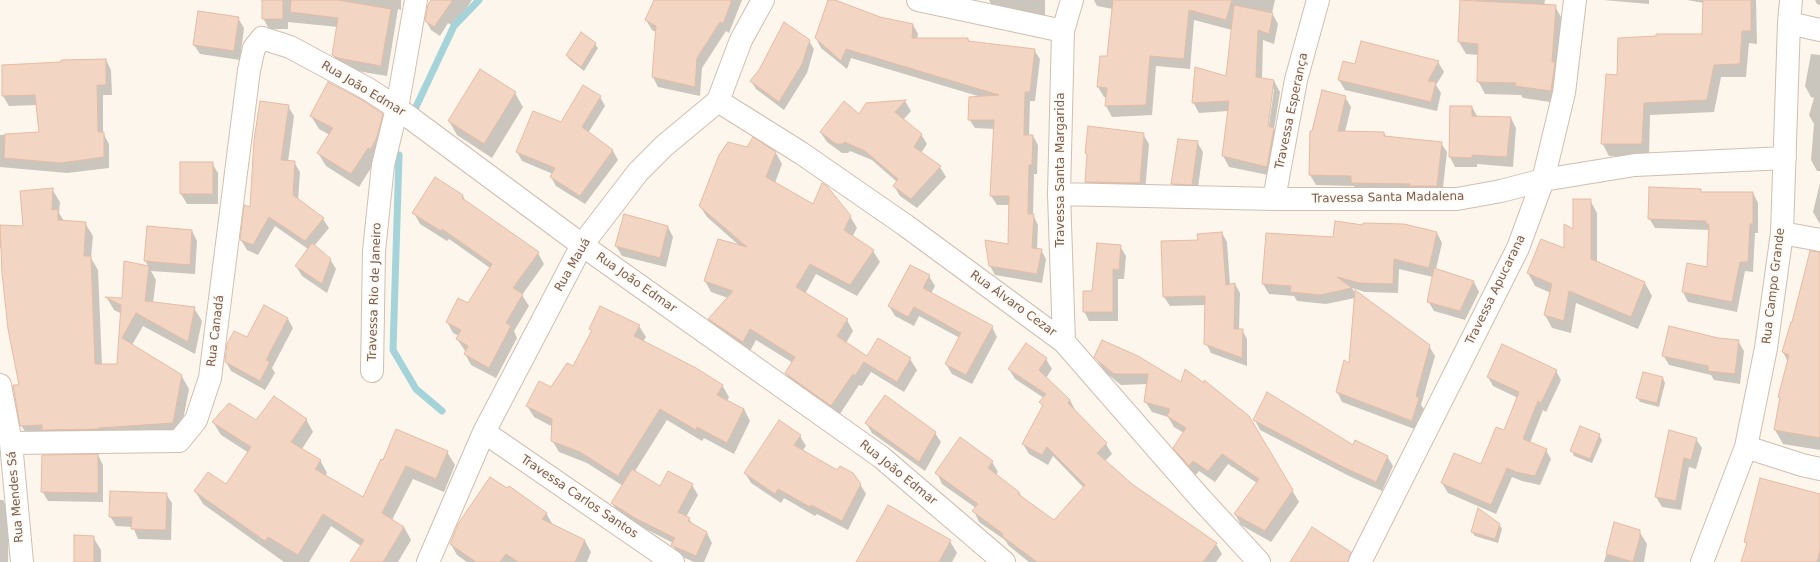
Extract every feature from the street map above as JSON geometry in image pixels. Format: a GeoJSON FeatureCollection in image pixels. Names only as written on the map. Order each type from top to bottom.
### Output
{"type":"FeatureCollection","features":[{"type":"Feature","properties":{"kind":"street","name":"Travessa Rio de Janeiro"},"geometry":{"type":"LineString","coordinates":[[372,371],[374,251],[383,165],[397,108],[416,0]]}},
{"type":"Feature","properties":{"kind":"street","name":"Rua Mauá"},"geometry":{"type":"LineString","coordinates":[[428,562],[484,432],[582,245],[638,172],[664,146],[718,101],[741,40],[763,0]]}},
{"type":"Feature","properties":{"kind":"street"},"geometry":{"type":"LineString","coordinates":[[918,0],[1063,31]]}},
{"type":"Feature","properties":{"kind":"street","name":"Travessa Santa Margarida"},"geometry":{"type":"LineString","coordinates":[[1064,342],[1059,194],[1063,31],[1072,0]]}},
{"type":"Feature","properties":{"kind":"street","name":"Travessa Esperança"},"geometry":{"type":"LineString","coordinates":[[1274,199],[1296,80],[1318,0]]}},
{"type":"Feature","properties":{"kind":"street","name":"Travessa Apucarana"},"geometry":{"type":"LineString","coordinates":[[1360,562],[1518,248],[1543,180],[1564,93],[1575,0]]}},
{"type":"Feature","properties":{"kind":"street","name":"Rua Campo Grande"},"geometry":{"type":"LineString","coordinates":[[1702,562],[1746,447],[1766,348],[1782,233],[1791,0]]}},
{"type":"Feature","properties":{"kind":"street"},"geometry":{"type":"LineString","coordinates":[[1789,23],[1820,30]]}},
{"type":"Feature","properties":{"kind":"street","name":"Rua João Edmar"},"geometry":{"type":"LineString","coordinates":[[254,48],[262,38],[290,47],[368,89],[397,108],[582,245],[881,457],[1004,562]]}},
{"type":"Feature","properties":{"kind":"street","name":"Rua Canadá"},"geometry":{"type":"LineString","coordinates":[[11,443],[179,441],[196,420],[210,378],[249,70],[254,48]]}},
{"type":"Feature","properties":{"kind":"street","name":"Rua Álvaro Cezar"},"geometry":{"type":"LineString","coordinates":[[718,101],[801,153],[905,225],[1064,342],[1201,499],[1259,562]]}},
{"type":"Feature","properties":{"kind":"street","name":"Travessa Santa Madalena"},"geometry":{"type":"LineString","coordinates":[[1059,194],[1274,199],[1457,199],[1501,191],[1543,180],[1635,165],[1785,158]]}},
{"type":"Feature","properties":{"kind":"street"},"geometry":{"type":"LineString","coordinates":[[1782,233],[1820,240]]}},
{"type":"Feature","properties":{"kind":"street","name":"Rua Mendes Sá"},"geometry":{"type":"LineString","coordinates":[[0,385],[11,443],[22,562]]}},
{"type":"Feature","properties":{"kind":"street","name":"Travessa Carlos Santos"},"geometry":{"type":"LineString","coordinates":[[484,432],[673,562]]}},
{"type":"Feature","properties":{"kind":"street"},"geometry":{"type":"LineString","coordinates":[[1746,447],[1802,466],[1820,469]]}},
{"type":"Feature","properties":{"kind":"building"},"geometry":{"type":"Polygon","coordinates":[[[262,0],[283,0],[283,19],[262,19],[262,0]]]}},
{"type":"Feature","properties":{"kind":"building"},"geometry":{"type":"Polygon","coordinates":[[[291,0],[338,0],[391,9],[381,66],[338,58],[332,55],[338,18],[290,12],[291,0]]]}},
{"type":"Feature","properties":{"kind":"building"},"geometry":{"type":"Polygon","coordinates":[[[431,0],[453,0],[434,27],[425,21],[428,5],[431,0]]]}},
{"type":"Feature","properties":{"kind":"building"},"geometry":{"type":"Polygon","coordinates":[[[654,0],[732,0],[723,24],[720,22],[697,58],[695,87],[652,77],[656,26],[645,20],[654,0]]]}},
{"type":"Feature","properties":{"kind":"building"},"geometry":{"type":"Polygon","coordinates":[[[828,0],[835,0],[880,17],[913,24],[912,38],[968,38],[968,41],[1035,49],[1030,92],[1025,92],[1024,135],[1033,135],[1032,165],[1029,165],[1028,214],[1034,214],[1032,248],[1042,249],[1037,274],[989,266],[985,240],[1008,244],[1009,196],[990,196],[994,120],[968,120],[969,97],[999,95],[846,49],[841,61],[815,38],[828,0]]]}},
{"type":"Feature","properties":{"kind":"building"},"geometry":{"type":"Polygon","coordinates":[[[1113,0],[1232,0],[1226,20],[1189,10],[1184,59],[1150,56],[1146,105],[1105,106],[1107,88],[1097,87],[1100,56],[1107,56],[1113,0]]]}},
{"type":"Feature","properties":{"kind":"building"},"geometry":{"type":"Polygon","coordinates":[[[1460,0],[1556,5],[1552,62],[1555,62],[1551,91],[1515,86],[1516,83],[1477,82],[1478,44],[1458,42],[1460,0]]]}},
{"type":"Feature","properties":{"kind":"building"},"geometry":{"type":"Polygon","coordinates":[[[1703,0],[1751,0],[1751,31],[1742,31],[1740,64],[1714,65],[1707,100],[1644,103],[1642,144],[1601,144],[1606,74],[1617,75],[1618,38],[1656,36],[1656,34],[1702,34],[1703,0]]]}},
{"type":"Feature","properties":{"kind":"building"},"geometry":{"type":"Polygon","coordinates":[[[1234,5],[1273,13],[1269,34],[1258,30],[1256,77],[1274,80],[1268,126],[1274,128],[1267,167],[1222,156],[1229,101],[1192,103],[1195,67],[1226,76],[1234,5]]]}},
{"type":"Feature","properties":{"kind":"building"},"geometry":{"type":"Polygon","coordinates":[[[198,11],[239,17],[234,51],[193,45],[198,11]]]}},
{"type":"Feature","properties":{"kind":"building"},"geometry":{"type":"Polygon","coordinates":[[[784,22],[810,40],[802,64],[779,102],[750,81],[759,70],[784,22]]]}},
{"type":"Feature","properties":{"kind":"building"},"geometry":{"type":"Polygon","coordinates":[[[581,32],[596,43],[581,67],[566,55],[581,32]]]}},
{"type":"Feature","properties":{"kind":"building"},"geometry":{"type":"Polygon","coordinates":[[[1361,41],[1439,61],[1428,81],[1436,82],[1431,102],[1338,80],[1343,61],[1355,64],[1361,41]]]}},
{"type":"Feature","properties":{"kind":"building"},"geometry":{"type":"Polygon","coordinates":[[[106,59],[106,85],[97,85],[98,132],[104,132],[104,157],[61,163],[4,158],[5,134],[39,132],[35,95],[2,96],[2,65],[61,62],[61,60],[106,59]]]}},
{"type":"Feature","properties":{"kind":"building"},"geometry":{"type":"Polygon","coordinates":[[[480,69],[516,92],[484,144],[448,121],[480,69]]]}},
{"type":"Feature","properties":{"kind":"building"},"geometry":{"type":"Polygon","coordinates":[[[328,82],[362,100],[383,114],[377,137],[371,149],[368,148],[351,174],[317,153],[333,128],[310,116],[328,82]]]}},
{"type":"Feature","properties":{"kind":"building"},"geometry":{"type":"Polygon","coordinates":[[[583,85],[601,96],[582,127],[613,150],[580,196],[550,177],[555,168],[516,152],[533,111],[561,122],[583,85]]]}},
{"type":"Feature","properties":{"kind":"building"},"geometry":{"type":"Polygon","coordinates":[[[1322,90],[1346,96],[1338,131],[1384,132],[1384,136],[1442,142],[1437,186],[1351,183],[1351,176],[1309,175],[1310,131],[1312,131],[1322,90]]]}},
{"type":"Feature","properties":{"kind":"building"},"geometry":{"type":"Polygon","coordinates":[[[906,100],[895,112],[922,134],[914,147],[941,166],[911,199],[893,186],[898,179],[865,151],[844,142],[843,144],[836,144],[820,132],[844,101],[859,114],[866,103],[906,100]]]}},
{"type":"Feature","properties":{"kind":"building"},"geometry":{"type":"Polygon","coordinates":[[[260,101],[289,105],[281,160],[295,161],[293,195],[324,218],[305,241],[269,217],[253,245],[240,240],[244,205],[250,207],[254,140],[260,101]]]}},
{"type":"Feature","properties":{"kind":"building"},"geometry":{"type":"Polygon","coordinates":[[[1450,106],[1472,106],[1472,116],[1511,117],[1507,157],[1472,155],[1472,158],[1449,157],[1450,106]]]}},
{"type":"Feature","properties":{"kind":"building"},"geometry":{"type":"Polygon","coordinates":[[[1088,126],[1144,133],[1140,183],[1085,182],[1087,154],[1085,153],[1088,126]]]}},
{"type":"Feature","properties":{"kind":"building"},"geometry":{"type":"Polygon","coordinates":[[[753,137],[776,152],[766,177],[813,204],[822,183],[827,186],[851,216],[844,230],[874,250],[850,285],[810,264],[796,287],[848,319],[837,336],[867,356],[878,338],[911,358],[897,382],[864,362],[855,376],[853,374],[831,406],[785,373],[795,357],[750,329],[743,342],[708,319],[733,291],[704,281],[718,239],[747,247],[699,206],[719,155],[728,142],[747,147],[753,137]]]}},
{"type":"Feature","properties":{"kind":"building"},"geometry":{"type":"Polygon","coordinates":[[[1178,139],[1198,141],[1192,185],[1171,184],[1178,139]]]}},
{"type":"Feature","properties":{"kind":"building"},"geometry":{"type":"Polygon","coordinates":[[[180,162],[213,162],[213,194],[180,194],[180,162]]]}},
{"type":"Feature","properties":{"kind":"building"},"geometry":{"type":"Polygon","coordinates":[[[435,177],[463,195],[462,198],[539,252],[513,288],[523,294],[506,323],[511,326],[489,368],[464,354],[468,346],[456,339],[461,330],[446,322],[458,298],[468,303],[492,264],[442,229],[441,231],[412,213],[435,177]]]}},
{"type":"Feature","properties":{"kind":"building"},"geometry":{"type":"Polygon","coordinates":[[[1649,187],[1701,189],[1701,192],[1753,192],[1753,224],[1750,224],[1748,262],[1740,262],[1732,302],[1682,292],[1687,263],[1707,267],[1709,224],[1706,224],[1706,221],[1648,219],[1649,187]]]}},
{"type":"Feature","properties":{"kind":"building"},"geometry":{"type":"Polygon","coordinates":[[[53,188],[52,210],[58,209],[58,220],[86,222],[84,256],[91,256],[95,364],[117,364],[121,305],[105,297],[122,298],[124,261],[149,266],[145,301],[195,307],[188,342],[136,313],[122,338],[182,375],[173,423],[99,429],[42,430],[42,425],[20,426],[13,385],[19,385],[8,329],[2,273],[0,225],[23,226],[20,191],[53,188]]]}},
{"type":"Feature","properties":{"kind":"building"},"geometry":{"type":"Polygon","coordinates":[[[1573,199],[1591,199],[1591,259],[1645,282],[1631,317],[1569,291],[1564,321],[1544,315],[1552,284],[1527,273],[1541,239],[1564,248],[1564,224],[1573,229],[1573,199]]]}},
{"type":"Feature","properties":{"kind":"building"},"geometry":{"type":"Polygon","coordinates":[[[624,214],[668,226],[660,258],[615,246],[624,214]]]}},
{"type":"Feature","properties":{"kind":"building"},"geometry":{"type":"Polygon","coordinates":[[[1335,221],[1363,225],[1363,223],[1404,224],[1437,232],[1429,268],[1394,259],[1393,284],[1359,283],[1337,277],[1352,288],[1320,295],[1290,292],[1291,286],[1262,284],[1266,233],[1333,237],[1335,221]]]}},
{"type":"Feature","properties":{"kind":"building"},"geometry":{"type":"Polygon","coordinates":[[[147,226],[192,230],[190,265],[144,261],[147,226]]]}},
{"type":"Feature","properties":{"kind":"building"},"geometry":{"type":"Polygon","coordinates":[[[1222,232],[1226,285],[1235,283],[1234,329],[1243,329],[1242,358],[1204,344],[1205,296],[1163,297],[1161,241],[1198,240],[1197,234],[1222,232]]]}},
{"type":"Feature","properties":{"kind":"building"},"geometry":{"type":"Polygon","coordinates":[[[312,243],[331,259],[322,284],[295,266],[312,243]]]}},
{"type":"Feature","properties":{"kind":"building"},"geometry":{"type":"Polygon","coordinates":[[[1097,243],[1121,245],[1119,270],[1113,269],[1113,312],[1083,312],[1083,291],[1092,291],[1097,243]]]}},
{"type":"Feature","properties":{"kind":"building"},"geometry":{"type":"Polygon","coordinates":[[[1810,251],[1820,252],[1820,438],[1774,430],[1780,397],[1778,397],[1789,355],[1782,352],[1792,322],[1810,251]]]}},
{"type":"Feature","properties":{"kind":"building"},"geometry":{"type":"Polygon","coordinates":[[[910,265],[930,275],[923,288],[993,326],[966,375],[945,364],[961,333],[914,307],[908,317],[888,306],[910,265]]]}},
{"type":"Feature","properties":{"kind":"building"},"geometry":{"type":"Polygon","coordinates":[[[1434,268],[1474,281],[1460,311],[1427,302],[1434,268]]]}},
{"type":"Feature","properties":{"kind":"building"},"geometry":{"type":"Polygon","coordinates":[[[1355,290],[1430,345],[1416,396],[1419,398],[1412,421],[1336,392],[1344,360],[1349,363],[1355,290]]]}},
{"type":"Feature","properties":{"kind":"building"},"geometry":{"type":"Polygon","coordinates":[[[264,305],[288,318],[266,360],[270,362],[260,381],[225,362],[227,344],[234,331],[247,337],[264,305]]]}},
{"type":"Feature","properties":{"kind":"building"},"geometry":{"type":"Polygon","coordinates":[[[600,306],[640,325],[634,336],[696,368],[723,385],[717,395],[744,409],[727,443],[697,427],[696,430],[660,409],[618,476],[580,452],[551,441],[552,419],[526,406],[539,381],[551,387],[567,363],[573,366],[592,330],[589,329],[600,306]]]}},
{"type":"Feature","properties":{"kind":"building"},"geometry":{"type":"Polygon","coordinates":[[[1669,326],[1718,338],[1739,340],[1735,374],[1708,371],[1708,366],[1662,356],[1669,326]]]}},
{"type":"Feature","properties":{"kind":"building"},"geometry":{"type":"Polygon","coordinates":[[[1102,340],[1138,356],[1181,382],[1185,369],[1204,383],[1204,380],[1249,416],[1293,490],[1265,531],[1234,514],[1259,479],[1222,454],[1208,471],[1193,461],[1189,466],[1173,448],[1186,428],[1167,416],[1170,409],[1144,402],[1148,374],[1114,374],[1094,357],[1102,340]]]}},
{"type":"Feature","properties":{"kind":"building"},"geometry":{"type":"Polygon","coordinates":[[[1026,343],[1047,358],[1039,370],[1070,400],[1068,403],[1107,443],[1097,453],[1132,484],[1217,543],[1203,562],[1037,562],[972,511],[978,504],[935,473],[960,437],[993,461],[988,468],[1019,492],[1018,494],[1054,520],[1085,485],[1047,447],[1042,455],[1022,444],[1043,405],[1039,402],[1046,394],[1008,369],[1026,343]]]}},
{"type":"Feature","properties":{"kind":"building"},"geometry":{"type":"Polygon","coordinates":[[[1502,344],[1557,370],[1541,403],[1538,401],[1523,439],[1547,449],[1535,476],[1516,472],[1507,468],[1491,505],[1441,483],[1454,453],[1481,464],[1496,427],[1504,430],[1519,392],[1487,377],[1502,344]]]}},
{"type":"Feature","properties":{"kind":"building"},"geometry":{"type":"Polygon","coordinates":[[[1643,372],[1663,377],[1657,403],[1636,398],[1643,372]]]}},
{"type":"Feature","properties":{"kind":"building"},"geometry":{"type":"Polygon","coordinates":[[[1267,392],[1353,445],[1355,440],[1388,456],[1376,482],[1343,467],[1253,420],[1267,392]]]}},
{"type":"Feature","properties":{"kind":"building"},"geometry":{"type":"Polygon","coordinates":[[[885,395],[936,432],[919,462],[865,423],[885,395]]]}},
{"type":"Feature","properties":{"kind":"building"},"geometry":{"type":"Polygon","coordinates":[[[274,396],[307,419],[291,442],[321,460],[315,469],[363,497],[381,459],[383,460],[396,429],[448,451],[436,479],[406,466],[382,513],[404,527],[383,562],[350,562],[364,540],[323,514],[298,555],[268,537],[265,541],[194,491],[208,472],[226,484],[251,447],[212,422],[229,403],[256,420],[274,396]]]}},
{"type":"Feature","properties":{"kind":"building"},"geometry":{"type":"Polygon","coordinates":[[[779,420],[801,435],[794,445],[837,470],[840,466],[853,473],[861,484],[842,521],[811,505],[810,507],[778,489],[775,494],[744,473],[779,420]]]}},
{"type":"Feature","properties":{"kind":"building"},"geometry":{"type":"Polygon","coordinates":[[[1580,426],[1600,434],[1590,459],[1570,451],[1580,426]]]}},
{"type":"Feature","properties":{"kind":"building"},"geometry":{"type":"Polygon","coordinates":[[[1669,430],[1697,438],[1691,460],[1684,458],[1676,501],[1655,497],[1669,430]]]}},
{"type":"Feature","properties":{"kind":"building"},"geometry":{"type":"Polygon","coordinates":[[[98,454],[98,493],[41,492],[42,455],[98,454]]]}},
{"type":"Feature","properties":{"kind":"building"},"geometry":{"type":"Polygon","coordinates":[[[632,469],[660,486],[668,471],[693,484],[678,512],[690,518],[688,521],[707,532],[696,556],[671,545],[675,538],[635,518],[611,503],[632,469]]]}},
{"type":"Feature","properties":{"kind":"building"},"geometry":{"type":"Polygon","coordinates":[[[490,477],[507,488],[509,486],[547,513],[542,519],[585,540],[575,562],[518,562],[506,554],[500,562],[476,562],[450,544],[458,524],[490,477]]]}},
{"type":"Feature","properties":{"kind":"building"},"geometry":{"type":"Polygon","coordinates":[[[1760,478],[1820,494],[1820,551],[1817,562],[1741,562],[1747,543],[1744,542],[1760,478]]]}},
{"type":"Feature","properties":{"kind":"building"},"geometry":{"type":"Polygon","coordinates":[[[110,491],[167,493],[166,530],[131,529],[132,517],[109,517],[110,491]]]}},
{"type":"Feature","properties":{"kind":"building"},"geometry":{"type":"Polygon","coordinates":[[[888,505],[951,540],[939,562],[856,562],[888,505]]]}},
{"type":"Feature","properties":{"kind":"building"},"geometry":{"type":"Polygon","coordinates":[[[1478,508],[1500,524],[1495,539],[1471,532],[1478,508]]]}},
{"type":"Feature","properties":{"kind":"building"},"geometry":{"type":"Polygon","coordinates":[[[1614,522],[1640,530],[1640,537],[1633,562],[1606,554],[1614,522]]]}},
{"type":"Feature","properties":{"kind":"building"},"geometry":{"type":"Polygon","coordinates":[[[1312,527],[1351,552],[1348,562],[1290,562],[1312,527]]]}},
{"type":"Feature","properties":{"kind":"building"},"geometry":{"type":"Polygon","coordinates":[[[74,535],[94,536],[94,562],[74,562],[74,535]]]}},
{"type":"Feature","properties":{"kind":"waterway"},"geometry":{"type":"LineString","coordinates":[[415,109],[454,26],[479,0]]}},
{"type":"Feature","properties":{"kind":"waterway"},"geometry":{"type":"LineString","coordinates":[[399,155],[393,350],[416,389],[442,411]]}}]}
